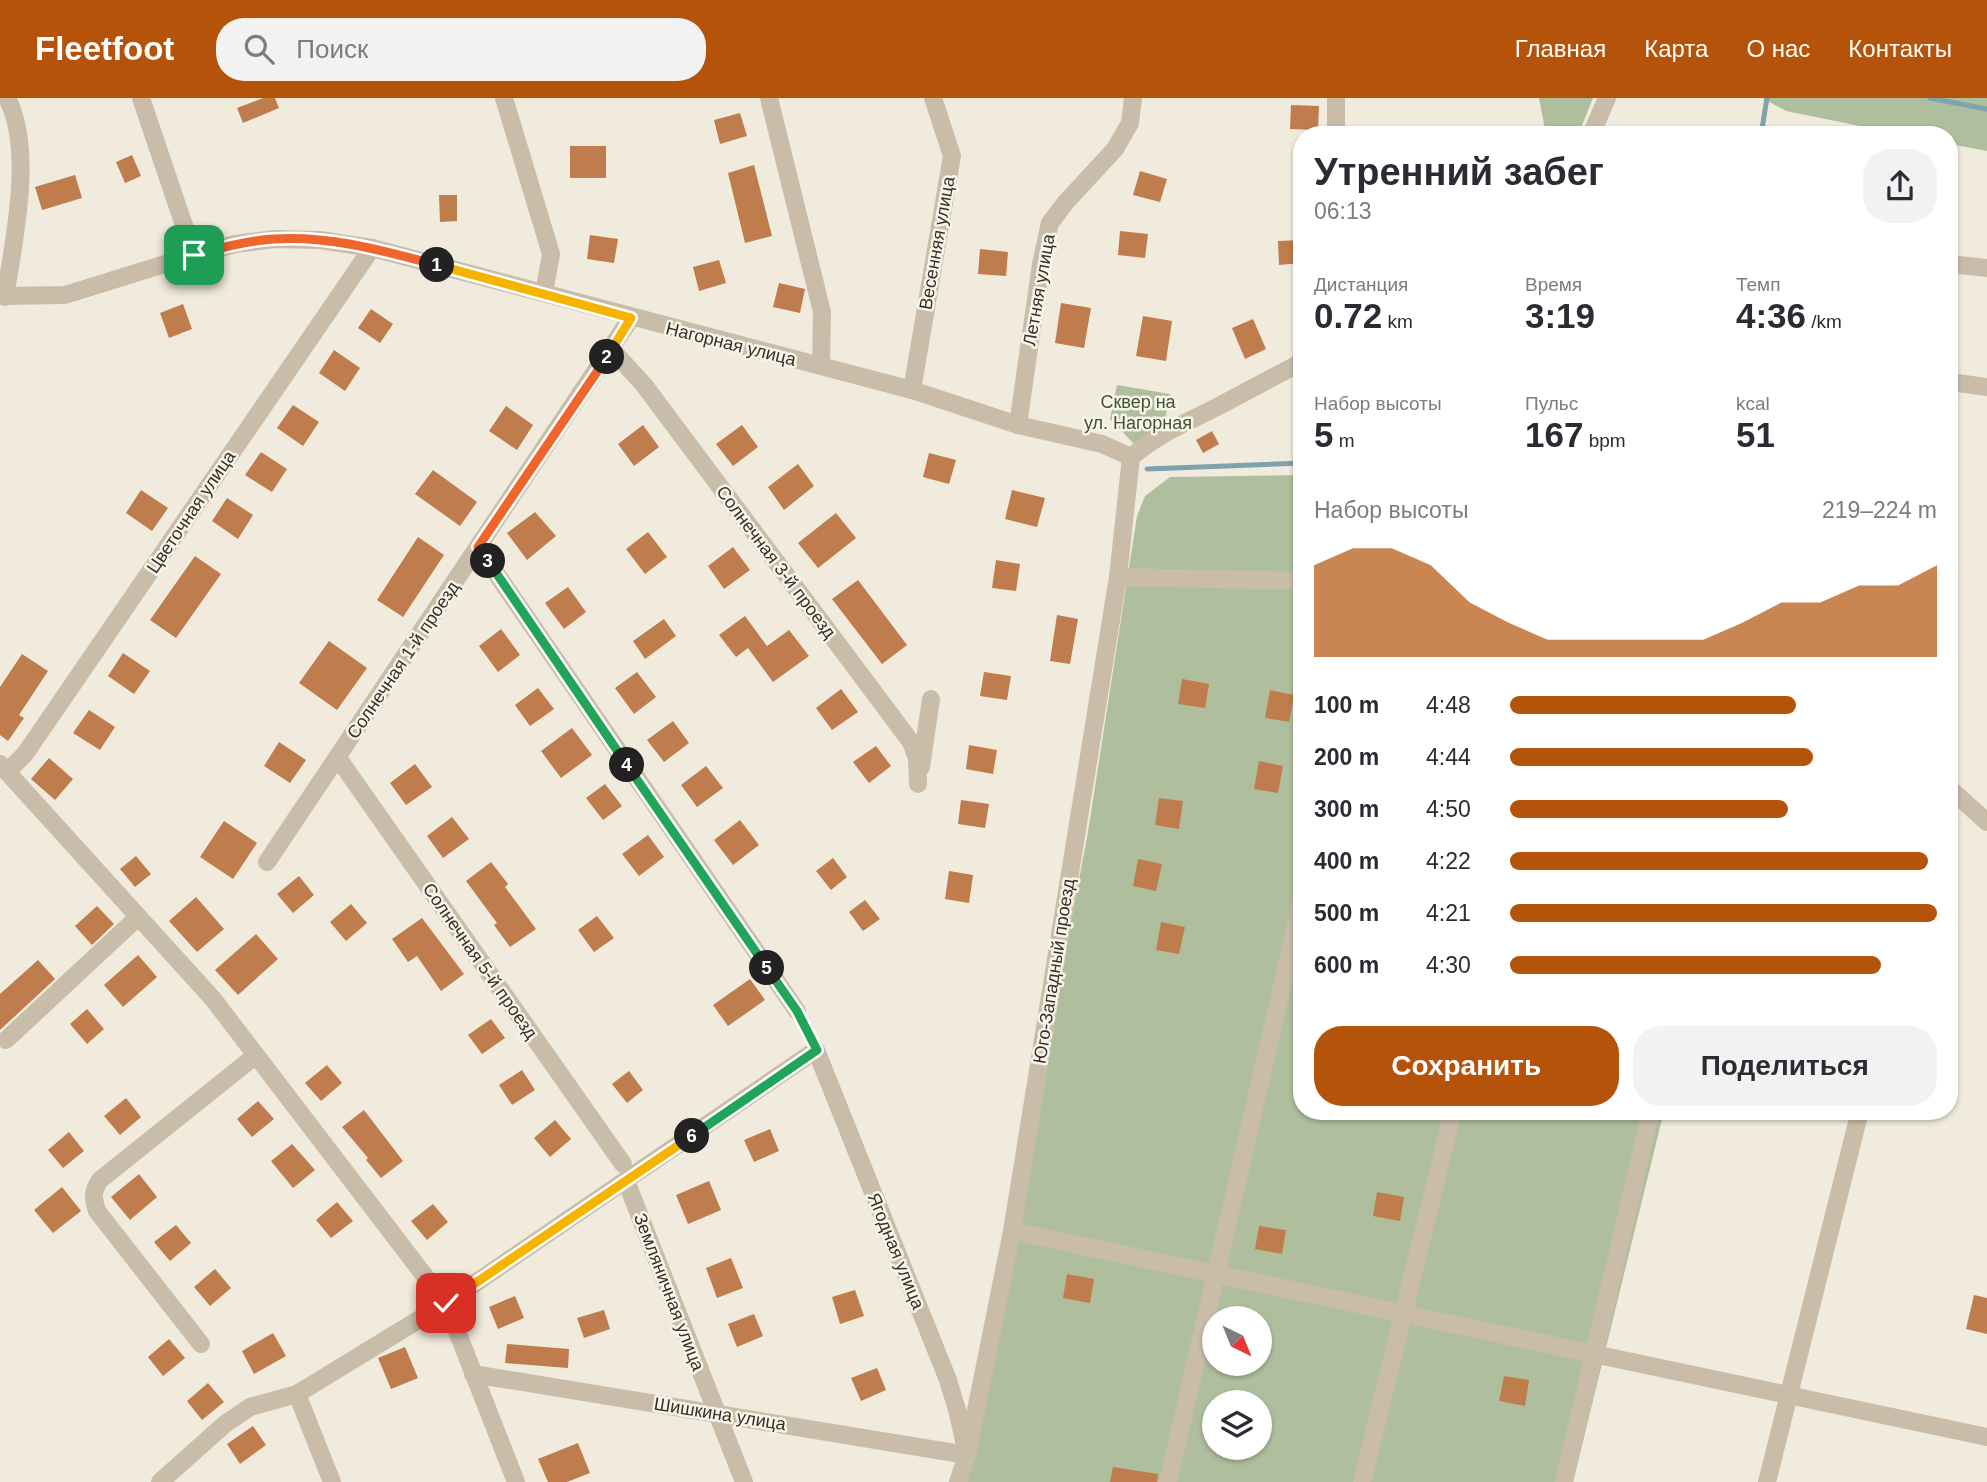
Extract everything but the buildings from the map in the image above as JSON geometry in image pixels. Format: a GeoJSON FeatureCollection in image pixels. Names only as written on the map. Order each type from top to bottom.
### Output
{"type":"FeatureCollection","features":[{"type":"Feature","properties":{"kind":"street"},"geometry":{"type":"LineString","coordinates":[[2,296],[21,195],[16,116],[7,98]]}},
{"type":"Feature","properties":{"kind":"street"},"geometry":{"type":"LineString","coordinates":[[141,98],[194,255]]}},
{"type":"Feature","properties":{"kind":"street"},"geometry":{"type":"LineString","coordinates":[[504,98],[551,254],[544,293]]}},
{"type":"Feature","properties":{"kind":"street"},"geometry":{"type":"LineString","coordinates":[[769,98],[822,312],[821,366]]}},
{"type":"Feature","properties":{"kind":"street","name":"Весенняя улица"},"geometry":{"type":"LineString","coordinates":[[912,390],[952,156],[933,98]]}},
{"type":"Feature","properties":{"kind":"street","name":"Летняя улица"},"geometry":{"type":"LineString","coordinates":[[1018,425],[1041,264],[1050,223],[1115,149],[1130,123],[1133,98]]}},
{"type":"Feature","properties":{"kind":"street"},"geometry":{"type":"LineString","coordinates":[[1336,98],[1336,126]]}},
{"type":"Feature","properties":{"kind":"street"},"geometry":{"type":"LineString","coordinates":[[1595,126],[1608,98]]}},
{"type":"Feature","properties":{"kind":"street","name":"Нагорная улица"},"geometry":{"type":"LineString","coordinates":[[2,296],[65,295],[235,244],[274,239],[320,240],[372,248],[912,390],[1018,425],[1102,444],[1132,457]]}},
{"type":"Feature","properties":{"kind":"street","name":"Цветочная улица"},"geometry":{"type":"LineString","coordinates":[[3,768],[25,754],[372,248]]}},
{"type":"Feature","properties":{"kind":"street"},"geometry":{"type":"LineString","coordinates":[[1958,265],[1987,268]]}},
{"type":"Feature","properties":{"kind":"street","name":"Солнечная 1-й проезд"},"geometry":{"type":"LineString","coordinates":[[267,862],[631,318]]}},
{"type":"Feature","properties":{"kind":"street","name":"Солнечная 3-й проезд"},"geometry":{"type":"LineString","coordinates":[[612,350],[644,384],[911,742],[917,758],[918,784],[931,699]]}},
{"type":"Feature","properties":{"kind":"street"},"geometry":{"type":"LineString","coordinates":[[1132,457],[1154,438],[1293,367]]}},
{"type":"Feature","properties":{"kind":"street"},"geometry":{"type":"LineString","coordinates":[[1958,383],[1987,387]]}},
{"type":"Feature","properties":{"kind":"street","name":"Юго-Западный проезд"},"geometry":{"type":"LineString","coordinates":[[958,1482],[967,1455],[1012,1231],[1118,577],[1132,457]]}},
{"type":"Feature","properties":{"kind":"street"},"geometry":{"type":"LineString","coordinates":[[478,547],[797,1011]]}},
{"type":"Feature","properties":{"kind":"street"},"geometry":{"type":"LineString","coordinates":[[1118,577],[1293,581]]}},
{"type":"Feature","properties":{"kind":"street","name":"Солнечная 5-й проезд"},"geometry":{"type":"LineString","coordinates":[[338,758],[624,1172]]}},
{"type":"Feature","properties":{"kind":"street"},"geometry":{"type":"LineString","coordinates":[[3,768],[136,918],[213,999],[441,1298],[516,1482]]}},
{"type":"Feature","properties":{"kind":"street"},"geometry":{"type":"LineString","coordinates":[[1958,796],[1987,822]]}},
{"type":"Feature","properties":{"kind":"street"},"geometry":{"type":"LineString","coordinates":[[6,1040],[136,918]]}},
{"type":"Feature","properties":{"kind":"street"},"geometry":{"type":"LineString","coordinates":[[1168,1482],[1293,939]]}},
{"type":"Feature","properties":{"kind":"street","name":"Ягодная улица"},"geometry":{"type":"LineString","coordinates":[[624,1172],[817,1050],[948,1380],[967,1455]]}},
{"type":"Feature","properties":{"kind":"street"},"geometry":{"type":"LineString","coordinates":[[201,1344],[97,1211],[92,1198],[94,1188],[100,1180],[255,1056]]}},
{"type":"Feature","properties":{"kind":"street"},"geometry":{"type":"LineString","coordinates":[[1362,1482],[1450,1120]]}},
{"type":"Feature","properties":{"kind":"street"},"geometry":{"type":"LineString","coordinates":[[1564,1482],[1649,1120]]}},
{"type":"Feature","properties":{"kind":"street"},"geometry":{"type":"LineString","coordinates":[[1767,1482],[1858,1120]]}},
{"type":"Feature","properties":{"kind":"street"},"geometry":{"type":"LineString","coordinates":[[160,1482],[225,1424],[250,1407],[297,1394],[624,1172]]}},
{"type":"Feature","properties":{"kind":"street","name":"Земляничная улица"},"geometry":{"type":"LineString","coordinates":[[624,1172],[744,1482]]}},
{"type":"Feature","properties":{"kind":"street"},"geometry":{"type":"LineString","coordinates":[[1012,1231],[1987,1437]]}},
{"type":"Feature","properties":{"kind":"street","name":"Шишкина улица"},"geometry":{"type":"LineString","coordinates":[[473,1374],[967,1455]]}},
{"type":"Feature","properties":{"kind":"street"},"geometry":{"type":"LineString","coordinates":[[297,1394],[332,1482]]}},
{"type":"Feature","properties":{"kind":"path"},"geometry":{"type":"LineString","coordinates":[[1133,403],[1154,407]]}},
{"type":"Feature","properties":{"kind":"green space"},"geometry":{"type":"Polygon","coordinates":[[[1539,98],[1593,98],[1582,126],[1544,126],[1539,98]]]}},
{"type":"Feature","properties":{"kind":"green space"},"geometry":{"type":"Polygon","coordinates":[[[1762,98],[1987,98],[1987,151],[1958,146],[1958,126],[1860,126],[1786,111],[1762,98]]]}},
{"type":"Feature","properties":{"kind":"green space","name":"Сквер на ул. Нагорная"},"geometry":{"type":"Polygon","coordinates":[[[1117,385],[1170,394],[1164,425],[1134,444],[1110,419],[1117,385]]]}},
{"type":"Feature","properties":{"kind":"green space"},"geometry":{"type":"Polygon","coordinates":[[[1293,475],[1293,1120],[1662,1120],[1573,1482],[962,1482],[970,1454],[1088,832],[1137,516],[1145,496],[1170,477],[1293,475]]]}},
{"type":"Feature","properties":{"kind":"waterway"},"geometry":{"type":"LineString","coordinates":[[1762,126],[1767,98]]}},
{"type":"Feature","properties":{"kind":"waterway"},"geometry":{"type":"LineString","coordinates":[[1930,98],[1987,109]]}},
{"type":"Feature","properties":{"kind":"waterway"},"geometry":{"type":"LineString","coordinates":[[1147,469],[1293,463]]}},
{"type":"Feature","properties":{"kind":"route"},"geometry":{"type":"LineString","coordinates":[[194,255],[235,244],[274,239],[320,240],[372,248],[631,318],[478,547],[797,1011],[817,1050],[446,1303]]}}]}
